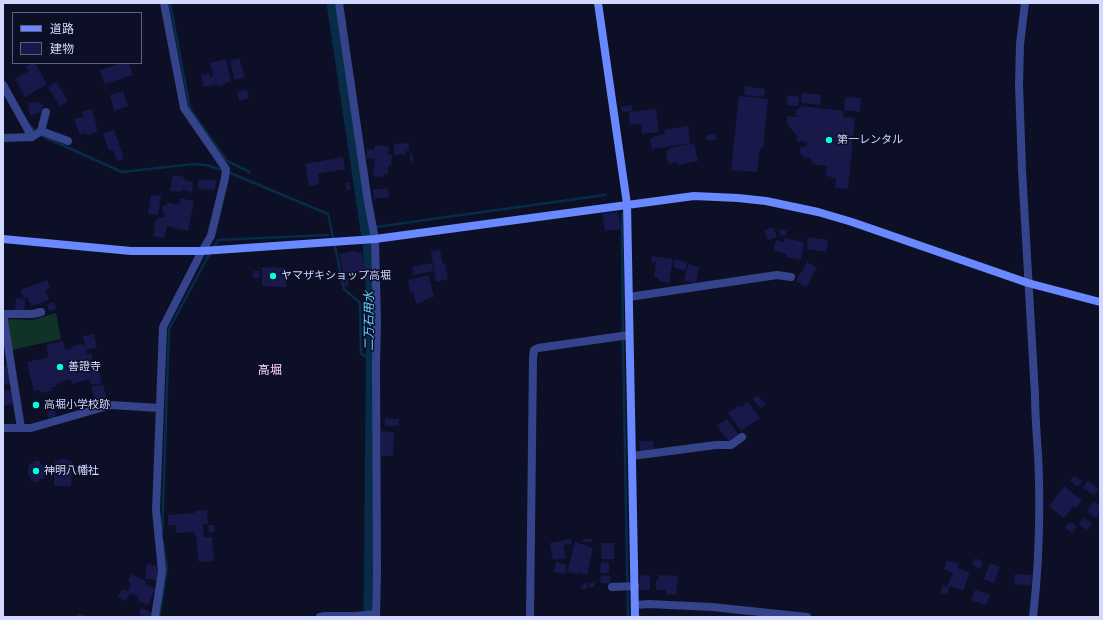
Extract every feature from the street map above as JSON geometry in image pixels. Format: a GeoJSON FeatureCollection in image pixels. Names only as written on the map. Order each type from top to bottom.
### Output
{"type":"FeatureCollection","features":[{"type":"Feature","properties":{"kind":"street"},"geometry":{"type":"LineString","coordinates":[[154,617],[162,571],[156,510],[163,327],[211,236],[226,169],[184,108],[164,3]]}},
{"type":"Feature","properties":{"kind":"street"},"geometry":{"type":"LineString","coordinates":[[320,617],[376,616],[377,322],[375,239],[368,202],[339,3]]}},
{"type":"Feature","properties":{"kind":"street"},"geometry":{"type":"LineString","coordinates":[[598,3],[627,204],[635,617]]}},
{"type":"Feature","properties":{"kind":"street"},"geometry":{"type":"LineString","coordinates":[[1025,3],[1020,44],[1019,85],[1039,483],[1038,571],[1033,617]]}},
{"type":"Feature","properties":{"kind":"street"},"geometry":{"type":"LineString","coordinates":[[3,85],[32,137]]}},
{"type":"Feature","properties":{"kind":"street"},"geometry":{"type":"LineString","coordinates":[[3,138],[32,137],[41,131],[46,112]]}},
{"type":"Feature","properties":{"kind":"street"},"geometry":{"type":"LineString","coordinates":[[41,131],[68,141]]}},
{"type":"Feature","properties":{"kind":"street"},"geometry":{"type":"LineString","coordinates":[[3,239],[130,251],[202,251],[375,239],[694,196],[738,198],[766,201],[818,212],[852,222],[1028,283],[1100,302]]}},
{"type":"Feature","properties":{"kind":"street"},"geometry":{"type":"LineString","coordinates":[[629,297],[777,275],[791,278]]}},
{"type":"Feature","properties":{"kind":"street"},"geometry":{"type":"LineString","coordinates":[[21,428],[3,314],[33,314],[41,312]]}},
{"type":"Feature","properties":{"kind":"street"},"geometry":{"type":"LineString","coordinates":[[530,617],[532,365],[534,350],[538,348],[629,335]]}},
{"type":"Feature","properties":{"kind":"street"},"geometry":{"type":"LineString","coordinates":[[3,428],[30,428],[111,405],[160,408]]}},
{"type":"Feature","properties":{"kind":"street"},"geometry":{"type":"LineString","coordinates":[[632,456],[716,445],[731,445],[742,437]]}},
{"type":"Feature","properties":{"kind":"street"},"geometry":{"type":"LineString","coordinates":[[612,587],[635,586]]}},
{"type":"Feature","properties":{"kind":"street"},"geometry":{"type":"LineString","coordinates":[[635,605],[649,604],[712,607],[776,615],[807,617]]}},
{"type":"Feature","properties":{"kind":"green space"},"geometry":{"type":"Polygon","coordinates":[[[56,313],[61,339],[12,350],[6,319],[32,320],[56,313]]]}},
{"type":"Feature","properties":{"kind":"building"},"geometry":{"type":"Polygon","coordinates":[[[239,58],[245,77],[235,80],[230,61],[239,58]]]}},
{"type":"Feature","properties":{"kind":"building"},"geometry":{"type":"Polygon","coordinates":[[[226,59],[231,82],[225,83],[225,85],[218,87],[217,84],[204,87],[201,75],[209,73],[210,77],[213,76],[210,63],[226,59]]]}},
{"type":"Feature","properties":{"kind":"building"},"geometry":{"type":"Polygon","coordinates":[[[36,64],[47,84],[25,97],[15,79],[29,71],[26,66],[36,64]]]}},
{"type":"Feature","properties":{"kind":"building"},"geometry":{"type":"Polygon","coordinates":[[[118,64],[129,64],[133,75],[105,84],[100,70],[118,64]]]}},
{"type":"Feature","properties":{"kind":"building"},"geometry":{"type":"Polygon","coordinates":[[[56,82],[68,101],[60,106],[48,87],[56,82]]]}},
{"type":"Feature","properties":{"kind":"building"},"geometry":{"type":"Polygon","coordinates":[[[745,86],[765,89],[764,97],[744,95],[745,86]]]}},
{"type":"Feature","properties":{"kind":"building"},"geometry":{"type":"Polygon","coordinates":[[[247,89],[249,98],[239,101],[237,92],[247,89]]]}},
{"type":"Feature","properties":{"kind":"building"},"geometry":{"type":"Polygon","coordinates":[[[123,91],[128,106],[114,111],[110,95],[123,91]]]}},
{"type":"Feature","properties":{"kind":"building"},"geometry":{"type":"Polygon","coordinates":[[[802,93],[821,95],[820,105],[801,103],[802,93]]]}},
{"type":"Feature","properties":{"kind":"building"},"geometry":{"type":"Polygon","coordinates":[[[788,95],[799,97],[798,106],[786,105],[788,95]]]}},
{"type":"Feature","properties":{"kind":"building"},"geometry":{"type":"Polygon","coordinates":[[[739,96],[768,99],[763,148],[760,148],[757,172],[731,170],[739,96]]]}},
{"type":"Feature","properties":{"kind":"building"},"geometry":{"type":"Polygon","coordinates":[[[845,97],[861,98],[860,112],[844,110],[845,97]]]}},
{"type":"Feature","properties":{"kind":"building"},"geometry":{"type":"Polygon","coordinates":[[[39,102],[39,104],[42,103],[43,112],[30,115],[28,103],[39,102]]]}},
{"type":"Feature","properties":{"kind":"building"},"geometry":{"type":"Polygon","coordinates":[[[632,105],[632,111],[622,112],[621,107],[632,105]]]}},
{"type":"Feature","properties":{"kind":"building"},"geometry":{"type":"Polygon","coordinates":[[[800,106],[844,111],[843,117],[855,118],[848,189],[835,188],[836,178],[826,176],[827,166],[813,164],[810,158],[805,158],[800,153],[800,148],[806,146],[807,142],[796,141],[797,136],[787,124],[787,116],[799,117],[796,115],[796,109],[799,109],[800,106]]]}},
{"type":"Feature","properties":{"kind":"building"},"geometry":{"type":"Polygon","coordinates":[[[92,109],[98,132],[80,135],[74,119],[84,116],[82,112],[92,109]]]}},
{"type":"Feature","properties":{"kind":"building"},"geometry":{"type":"Polygon","coordinates":[[[656,109],[659,132],[642,134],[641,124],[630,125],[629,112],[656,109]]]}},
{"type":"Feature","properties":{"kind":"building"},"geometry":{"type":"Polygon","coordinates":[[[688,126],[690,143],[652,149],[650,139],[654,138],[654,136],[665,134],[664,130],[688,126]]]}},
{"type":"Feature","properties":{"kind":"building"},"geometry":{"type":"Polygon","coordinates":[[[114,130],[124,159],[117,161],[113,150],[109,151],[103,134],[114,130]]]}},
{"type":"Feature","properties":{"kind":"building"},"geometry":{"type":"Polygon","coordinates":[[[716,134],[717,139],[707,141],[706,135],[716,134]]]}},
{"type":"Feature","properties":{"kind":"building"},"geometry":{"type":"Polygon","coordinates":[[[409,143],[409,150],[406,151],[406,154],[394,155],[394,144],[409,143]]]}},
{"type":"Feature","properties":{"kind":"building"},"geometry":{"type":"Polygon","coordinates":[[[694,143],[698,161],[677,165],[677,162],[668,164],[666,151],[670,150],[669,148],[694,143]]]}},
{"type":"Feature","properties":{"kind":"building"},"geometry":{"type":"Polygon","coordinates":[[[375,145],[389,147],[388,155],[392,155],[391,166],[388,165],[388,174],[384,174],[383,177],[373,176],[375,158],[366,158],[367,149],[374,150],[375,145]]]}},
{"type":"Feature","properties":{"kind":"building"},"geometry":{"type":"Polygon","coordinates":[[[410,153],[412,153],[414,163],[411,163],[410,153]]]}},
{"type":"Feature","properties":{"kind":"building"},"geometry":{"type":"Polygon","coordinates":[[[343,157],[345,169],[318,174],[319,184],[309,186],[305,164],[343,157]]]}},
{"type":"Feature","properties":{"kind":"building"},"geometry":{"type":"Polygon","coordinates":[[[173,175],[184,177],[184,180],[193,182],[192,192],[182,190],[181,192],[170,191],[173,175]]]}},
{"type":"Feature","properties":{"kind":"building"},"geometry":{"type":"Polygon","coordinates":[[[198,180],[216,180],[215,190],[198,189],[198,180]]]}},
{"type":"Feature","properties":{"kind":"building"},"geometry":{"type":"Polygon","coordinates":[[[349,182],[351,190],[347,191],[345,183],[349,182]]]}},
{"type":"Feature","properties":{"kind":"building"},"geometry":{"type":"Polygon","coordinates":[[[388,188],[389,197],[374,199],[373,190],[388,188]]]}},
{"type":"Feature","properties":{"kind":"building"},"geometry":{"type":"Polygon","coordinates":[[[151,195],[161,196],[158,215],[148,214],[151,195]]]}},
{"type":"Feature","properties":{"kind":"building"},"geometry":{"type":"Polygon","coordinates":[[[180,198],[194,201],[188,231],[167,226],[164,238],[153,236],[156,219],[158,220],[159,217],[164,218],[165,213],[162,213],[163,205],[167,206],[167,202],[179,205],[180,198]]]}},
{"type":"Feature","properties":{"kind":"building"},"geometry":{"type":"Polygon","coordinates":[[[618,212],[621,229],[605,231],[602,214],[618,212]]]}},
{"type":"Feature","properties":{"kind":"building"},"geometry":{"type":"Polygon","coordinates":[[[773,227],[777,237],[768,240],[764,230],[773,227]]]}},
{"type":"Feature","properties":{"kind":"building"},"geometry":{"type":"Polygon","coordinates":[[[780,229],[787,231],[785,236],[779,235],[780,229]]]}},
{"type":"Feature","properties":{"kind":"building"},"geometry":{"type":"Polygon","coordinates":[[[808,237],[828,240],[826,252],[807,249],[808,237]]]}},
{"type":"Feature","properties":{"kind":"building"},"geometry":{"type":"Polygon","coordinates":[[[784,238],[804,242],[801,260],[786,257],[787,254],[773,251],[776,240],[784,242],[784,238]]]}},
{"type":"Feature","properties":{"kind":"building"},"geometry":{"type":"Polygon","coordinates":[[[440,250],[443,264],[445,263],[448,279],[436,282],[431,252],[440,250]]]}},
{"type":"Feature","properties":{"kind":"building"},"geometry":{"type":"Polygon","coordinates":[[[355,251],[355,253],[361,252],[366,271],[344,276],[339,254],[355,251]]]}},
{"type":"Feature","properties":{"kind":"building"},"geometry":{"type":"Polygon","coordinates":[[[652,256],[673,259],[669,283],[658,281],[659,278],[654,277],[656,263],[651,262],[652,256]]]}},
{"type":"Feature","properties":{"kind":"building"},"geometry":{"type":"Polygon","coordinates":[[[675,259],[687,262],[685,271],[673,267],[675,259]]]}},
{"type":"Feature","properties":{"kind":"building"},"geometry":{"type":"Polygon","coordinates":[[[807,262],[817,268],[806,287],[796,281],[807,262]]]}},
{"type":"Feature","properties":{"kind":"building"},"geometry":{"type":"Polygon","coordinates":[[[432,263],[433,271],[413,275],[412,267],[432,263]]]}},
{"type":"Feature","properties":{"kind":"building"},"geometry":{"type":"Polygon","coordinates":[[[688,264],[699,267],[696,283],[684,281],[688,264]]]}},
{"type":"Feature","properties":{"kind":"building"},"geometry":{"type":"Polygon","coordinates":[[[262,267],[286,268],[286,287],[262,286],[262,267]]]}},
{"type":"Feature","properties":{"kind":"building"},"geometry":{"type":"Polygon","coordinates":[[[253,271],[260,271],[259,278],[253,278],[253,271]]]}},
{"type":"Feature","properties":{"kind":"building"},"geometry":{"type":"Polygon","coordinates":[[[429,275],[434,297],[416,304],[413,291],[410,292],[408,280],[429,275]]]}},
{"type":"Feature","properties":{"kind":"building"},"geometry":{"type":"Polygon","coordinates":[[[348,278],[349,286],[345,287],[343,279],[348,278]]]}},
{"type":"Feature","properties":{"kind":"building"},"geometry":{"type":"Polygon","coordinates":[[[47,280],[50,288],[45,290],[49,300],[31,306],[27,297],[23,298],[21,290],[47,280]]]}},
{"type":"Feature","properties":{"kind":"building"},"geometry":{"type":"Polygon","coordinates":[[[16,298],[25,299],[24,310],[15,310],[16,298]]]}},
{"type":"Feature","properties":{"kind":"building"},"geometry":{"type":"Polygon","coordinates":[[[54,302],[56,309],[49,311],[47,304],[54,302]]]}},
{"type":"Feature","properties":{"kind":"building"},"geometry":{"type":"Polygon","coordinates":[[[94,334],[97,348],[86,350],[87,354],[91,353],[93,365],[87,366],[87,369],[98,366],[102,383],[91,385],[90,379],[72,384],[71,379],[57,383],[57,386],[51,388],[52,391],[40,393],[39,390],[34,392],[27,362],[49,357],[46,345],[63,341],[65,350],[72,349],[71,346],[82,344],[83,346],[85,345],[83,336],[94,334]]]}},
{"type":"Feature","properties":{"kind":"building"},"geometry":{"type":"Polygon","coordinates":[[[3,365],[8,365],[11,384],[3,385],[3,365]]]}},
{"type":"Feature","properties":{"kind":"building"},"geometry":{"type":"Polygon","coordinates":[[[103,384],[107,400],[96,403],[91,387],[103,384]]]}},
{"type":"Feature","properties":{"kind":"building"},"geometry":{"type":"Polygon","coordinates":[[[12,390],[13,404],[4,406],[3,391],[12,390]]]}},
{"type":"Feature","properties":{"kind":"building"},"geometry":{"type":"Polygon","coordinates":[[[757,395],[766,404],[761,408],[753,399],[757,395]]]}},
{"type":"Feature","properties":{"kind":"building"},"geometry":{"type":"Polygon","coordinates":[[[748,402],[760,418],[741,431],[728,413],[740,405],[741,407],[748,402]]]}},
{"type":"Feature","properties":{"kind":"building"},"geometry":{"type":"Polygon","coordinates":[[[55,410],[56,416],[49,418],[47,412],[55,410]]]}},
{"type":"Feature","properties":{"kind":"building"},"geometry":{"type":"Polygon","coordinates":[[[385,418],[399,419],[399,426],[385,426],[385,418]]]}},
{"type":"Feature","properties":{"kind":"building"},"geometry":{"type":"Polygon","coordinates":[[[727,419],[739,435],[729,442],[717,426],[727,419]]]}},
{"type":"Feature","properties":{"kind":"building"},"geometry":{"type":"Polygon","coordinates":[[[381,431],[394,432],[393,456],[381,456],[381,431]]]}},
{"type":"Feature","properties":{"kind":"building"},"geometry":{"type":"Polygon","coordinates":[[[639,441],[653,441],[654,449],[640,450],[639,441]]]}},
{"type":"Feature","properties":{"kind":"building"},"geometry":{"type":"Polygon","coordinates":[[[59,459],[72,461],[71,486],[54,486],[55,461],[59,461],[59,459]]]}},
{"type":"Feature","properties":{"kind":"building"},"geometry":{"type":"Polygon","coordinates":[[[33,461],[40,461],[40,464],[45,465],[43,479],[39,479],[38,482],[30,481],[31,476],[28,475],[29,463],[33,464],[33,461]]]}},
{"type":"Feature","properties":{"kind":"building"},"geometry":{"type":"Polygon","coordinates":[[[1074,476],[1082,481],[1078,487],[1070,481],[1074,476]]]}},
{"type":"Feature","properties":{"kind":"building"},"geometry":{"type":"Polygon","coordinates":[[[1088,481],[1099,489],[1094,496],[1083,488],[1088,481]]]}},
{"type":"Feature","properties":{"kind":"building"},"geometry":{"type":"Polygon","coordinates":[[[1064,486],[1082,500],[1076,508],[1073,506],[1064,518],[1049,506],[1064,486]]]}},
{"type":"Feature","properties":{"kind":"building"},"geometry":{"type":"Polygon","coordinates":[[[1094,501],[1100,505],[1100,512],[1096,518],[1087,512],[1094,501]]]}},
{"type":"Feature","properties":{"kind":"building"},"geometry":{"type":"Polygon","coordinates":[[[207,510],[208,524],[203,524],[204,537],[212,537],[214,561],[199,562],[196,535],[195,536],[194,532],[176,533],[175,525],[168,525],[168,515],[195,513],[195,511],[207,510]]]}},
{"type":"Feature","properties":{"kind":"building"},"geometry":{"type":"Polygon","coordinates":[[[1083,518],[1092,523],[1088,530],[1079,525],[1083,518]]]}},
{"type":"Feature","properties":{"kind":"building"},"geometry":{"type":"Polygon","coordinates":[[[1070,522],[1077,527],[1072,533],[1065,528],[1070,522]]]}},
{"type":"Feature","properties":{"kind":"building"},"geometry":{"type":"Polygon","coordinates":[[[208,525],[214,525],[215,532],[209,533],[208,525]]]}},
{"type":"Feature","properties":{"kind":"building"},"geometry":{"type":"Polygon","coordinates":[[[571,539],[572,544],[563,545],[566,558],[553,560],[550,543],[571,539]]]}},
{"type":"Feature","properties":{"kind":"building"},"geometry":{"type":"Polygon","coordinates":[[[582,539],[592,539],[592,542],[583,542],[582,539]]]}},
{"type":"Feature","properties":{"kind":"building"},"geometry":{"type":"Polygon","coordinates":[[[575,542],[593,548],[587,575],[578,572],[577,574],[567,572],[575,542]]]}},
{"type":"Feature","properties":{"kind":"building"},"geometry":{"type":"Polygon","coordinates":[[[601,543],[614,543],[614,559],[602,559],[601,543]]]}},
{"type":"Feature","properties":{"kind":"building"},"geometry":{"type":"Polygon","coordinates":[[[975,558],[983,562],[980,569],[972,565],[975,558]]]}},
{"type":"Feature","properties":{"kind":"building"},"geometry":{"type":"Polygon","coordinates":[[[947,560],[959,564],[957,568],[970,572],[963,591],[950,586],[947,595],[940,593],[943,585],[947,587],[953,573],[944,569],[947,560]]]}},
{"type":"Feature","properties":{"kind":"building"},"geometry":{"type":"Polygon","coordinates":[[[556,562],[567,565],[565,574],[554,572],[556,562]]]}},
{"type":"Feature","properties":{"kind":"building"},"geometry":{"type":"Polygon","coordinates":[[[601,562],[609,563],[609,573],[600,573],[601,562]]]}},
{"type":"Feature","properties":{"kind":"building"},"geometry":{"type":"Polygon","coordinates":[[[990,563],[1000,567],[994,583],[984,579],[990,563]]]}},
{"type":"Feature","properties":{"kind":"building"},"geometry":{"type":"Polygon","coordinates":[[[147,564],[158,566],[157,580],[145,579],[147,564]]]}},
{"type":"Feature","properties":{"kind":"building"},"geometry":{"type":"Polygon","coordinates":[[[131,574],[146,581],[145,584],[155,589],[148,605],[137,600],[139,597],[130,593],[126,601],[118,597],[122,589],[128,591],[131,584],[128,582],[131,574]]]}},
{"type":"Feature","properties":{"kind":"building"},"geometry":{"type":"Polygon","coordinates":[[[1015,574],[1032,575],[1031,586],[1014,584],[1015,574]]]}},
{"type":"Feature","properties":{"kind":"building"},"geometry":{"type":"Polygon","coordinates":[[[601,575],[610,576],[610,583],[600,583],[601,575]]]}},
{"type":"Feature","properties":{"kind":"building"},"geometry":{"type":"Polygon","coordinates":[[[640,575],[650,576],[650,590],[639,590],[640,575]]]}},
{"type":"Feature","properties":{"kind":"building"},"geometry":{"type":"Polygon","coordinates":[[[659,575],[678,576],[676,595],[666,594],[666,590],[656,590],[656,580],[659,580],[659,575]]]}},
{"type":"Feature","properties":{"kind":"building"},"geometry":{"type":"Polygon","coordinates":[[[586,583],[588,587],[583,590],[581,586],[586,583]]]}},
{"type":"Feature","properties":{"kind":"building"},"geometry":{"type":"Polygon","coordinates":[[[589,583],[595,583],[595,587],[589,587],[589,583]]]}},
{"type":"Feature","properties":{"kind":"building"},"geometry":{"type":"Polygon","coordinates":[[[975,590],[990,595],[986,605],[971,600],[975,590]]]}},
{"type":"Feature","properties":{"kind":"building"},"geometry":{"type":"Polygon","coordinates":[[[141,608],[152,613],[150,617],[145,617],[139,614],[141,608]]]}},
{"type":"Feature","properties":{"kind":"building"},"geometry":{"type":"Polygon","coordinates":[[[78,613],[89,617],[76,617],[78,613]]]}},
{"type":"Feature","properties":{"kind":"waterway"},"geometry":{"type":"LineString","coordinates":[[170,3],[190,109],[227,161],[250,172]]}},
{"type":"Feature","properties":{"kind":"waterway","name":"二万石用水"},"geometry":{"type":"LineString","coordinates":[[331,3],[367,244],[371,299],[368,617]]}},
{"type":"Feature","properties":{"kind":"waterway"},"geometry":{"type":"LineString","coordinates":[[29,124],[36,132]]}},
{"type":"Feature","properties":{"kind":"waterway"},"geometry":{"type":"LineString","coordinates":[[40,135],[122,172],[194,164],[206,165],[223,170]]}},
{"type":"Feature","properties":{"kind":"waterway"},"geometry":{"type":"LineString","coordinates":[[228,172],[328,214],[344,289],[360,304],[361,354],[370,358]]}},
{"type":"Feature","properties":{"kind":"waterway"},"geometry":{"type":"LineString","coordinates":[[375,227],[605,195]]}},
{"type":"Feature","properties":{"kind":"waterway"},"geometry":{"type":"LineString","coordinates":[[622,214],[628,617]]}},
{"type":"Feature","properties":{"kind":"waterway"},"geometry":{"type":"LineString","coordinates":[[213,249],[218,240],[328,235]]}},
{"type":"Feature","properties":{"kind":"waterway"},"geometry":{"type":"LineString","coordinates":[[162,534],[169,329],[210,253]]}},
{"type":"Feature","properties":{"kind":"waterway"},"geometry":{"type":"LineString","coordinates":[[159,617],[167,569],[163,542]]}},
{"type":"Feature","properties":{"kind":"place","name":"第一レンタル"},"geometry":{"type":"Point","coordinates":[829,140]}},
{"type":"Feature","properties":{"kind":"place","name":"ヤマザキショップ高堀"},"geometry":{"type":"Point","coordinates":[273,276]}},
{"type":"Feature","properties":{"kind":"place","name":"善證寺"},"geometry":{"type":"Point","coordinates":[60,367]}},
{"type":"Feature","properties":{"kind":"place","name":"高堀小学校跡"},"geometry":{"type":"Point","coordinates":[36,405]}},
{"type":"Feature","properties":{"kind":"place","name":"神明八幡社"},"geometry":{"type":"Point","coordinates":[36,471]}},
{"type":"Feature","properties":{"kind":"district","name":"高堀"},"geometry":{"type":"Point","coordinates":[270,371]}}]}
